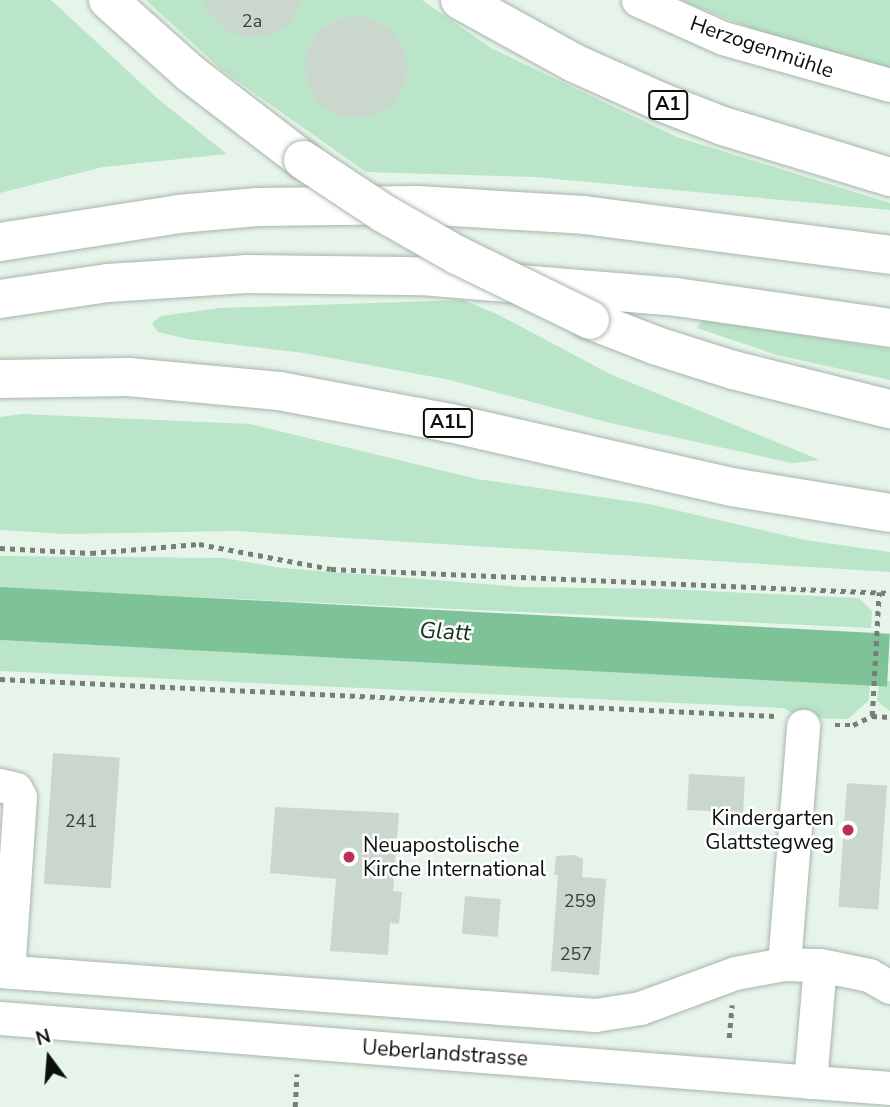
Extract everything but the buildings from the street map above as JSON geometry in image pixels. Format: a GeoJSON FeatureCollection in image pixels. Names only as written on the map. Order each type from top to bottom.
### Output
{"type":"FeatureCollection","features":[{"type":"Feature","properties":{"kind":"highway"},"geometry":{"type":"LineString","coordinates":[[108,0],[191,74],[303,160],[383,213],[457,256],[590,320],[657,346],[733,370],[890,409]]}},
{"type":"Feature","properties":{"kind":"highway","name":"A1"},"geometry":{"type":"LineString","coordinates":[[460,0],[574,63],[661,102],[723,126],[890,177]]}},
{"type":"Feature","properties":{"kind":"highway"},"geometry":{"type":"LineString","coordinates":[[0,242],[98,224],[191,212],[285,206],[417,205],[584,215],[890,255]]}},
{"type":"Feature","properties":{"kind":"highway"},"geometry":{"type":"LineString","coordinates":[[0,299],[108,284],[219,276],[422,275],[676,297],[890,328]]}},
{"type":"Feature","properties":{"kind":"highway","name":"A1L"},"geometry":{"type":"LineString","coordinates":[[0,379],[128,377],[279,391],[450,423],[732,487],[890,513]]}},
{"type":"Feature","properties":{"kind":"street","name":"Herzogenmühle"},"geometry":{"type":"LineString","coordinates":[[638,0],[723,38],[890,85]]}},
{"type":"Feature","properties":{"kind":"street"},"geometry":{"type":"LineString","coordinates":[[784,964],[803,726]]}},
{"type":"Feature","properties":{"kind":"street"},"geometry":{"type":"LineString","coordinates":[[0,785],[16,789],[20,797],[4,972],[595,1015],[640,1008],[735,973],[784,964],[820,965],[869,975],[890,987]]}},
{"type":"Feature","properties":{"kind":"street"},"geometry":{"type":"LineString","coordinates":[[810,1082],[820,965]]}},
{"type":"Feature","properties":{"kind":"street","name":"Ueberlandstrasse"},"geometry":{"type":"LineString","coordinates":[[0,1018],[890,1088]]}},
{"type":"Feature","properties":{"kind":"path"},"geometry":{"type":"LineString","coordinates":[[0,548],[91,553],[199,544],[331,569],[890,593]]}},
{"type":"Feature","properties":{"kind":"path"},"geometry":{"type":"LineString","coordinates":[[872,716],[879,592]]}},
{"type":"Feature","properties":{"kind":"path"},"geometry":{"type":"LineString","coordinates":[[0,679],[770,715]]}},
{"type":"Feature","properties":{"kind":"path"},"geometry":{"type":"LineString","coordinates":[[803,726],[853,725],[872,716],[890,717]]}},
{"type":"Feature","properties":{"kind":"path"},"geometry":{"type":"LineString","coordinates":[[729,1038],[733,997]]}},
{"type":"Feature","properties":{"kind":"path"},"geometry":{"type":"LineString","coordinates":[[295,1107],[297,1074]]}},
{"type":"Feature","properties":{"kind":"shaded area"},"geometry":{"type":"Polygon","coordinates":[[[0,0],[51,0],[157,98],[227,154],[103,167],[0,193],[0,0]]]}},
{"type":"Feature","properties":{"kind":"shaded area"},"geometry":{"type":"Polygon","coordinates":[[[146,0],[422,0],[491,48],[677,137],[890,203],[890,210],[534,177],[366,172],[223,71],[146,0]]]}},
{"type":"Feature","properties":{"kind":"shaded area"},"geometry":{"type":"Polygon","coordinates":[[[680,0],[890,0],[890,70],[753,29],[680,0]]]}},
{"type":"Feature","properties":{"kind":"shaded area"},"geometry":{"type":"Polygon","coordinates":[[[463,300],[497,314],[612,375],[820,460],[792,463],[610,423],[450,380],[304,353],[187,339],[158,332],[152,323],[161,316],[220,308],[463,300]]]}},
{"type":"Feature","properties":{"kind":"shaded area"},"geometry":{"type":"Polygon","coordinates":[[[703,319],[890,349],[890,380],[777,355],[697,328],[703,319]]]}},
{"type":"Feature","properties":{"kind":"shaded area"},"geometry":{"type":"Polygon","coordinates":[[[22,414],[250,424],[477,479],[649,504],[805,540],[890,552],[890,572],[235,531],[65,534],[0,530],[0,417],[22,414]]]}},
{"type":"Feature","properties":{"kind":"shaded area"},"geometry":{"type":"Polygon","coordinates":[[[0,556],[223,558],[282,568],[522,587],[663,589],[859,598],[872,611],[871,628],[0,588],[0,556]]]}},
{"type":"Feature","properties":{"kind":"shaded area"},"geometry":{"type":"Polygon","coordinates":[[[0,640],[870,681],[869,700],[848,719],[803,718],[783,708],[0,671],[0,640]]]}},
{"type":"Feature","properties":{"kind":"shaded area"},"geometry":{"type":"Polygon","coordinates":[[[879,681],[890,681],[890,711],[877,701],[879,681]]]}},
{"type":"Feature","properties":{"kind":"water","name":"Glatt"},"geometry":{"type":"Polygon","coordinates":[[[0,587],[890,634],[887,687],[0,640],[0,587]]]}},
{"type":"Feature","properties":{"kind":"place","name":"Kindergarten Glattstegweg"},"geometry":{"type":"Point","coordinates":[848,830]}},
{"type":"Feature","properties":{"kind":"place","name":"Neuapostolische Kirche International"},"geometry":{"type":"Point","coordinates":[349,857]}}]}
